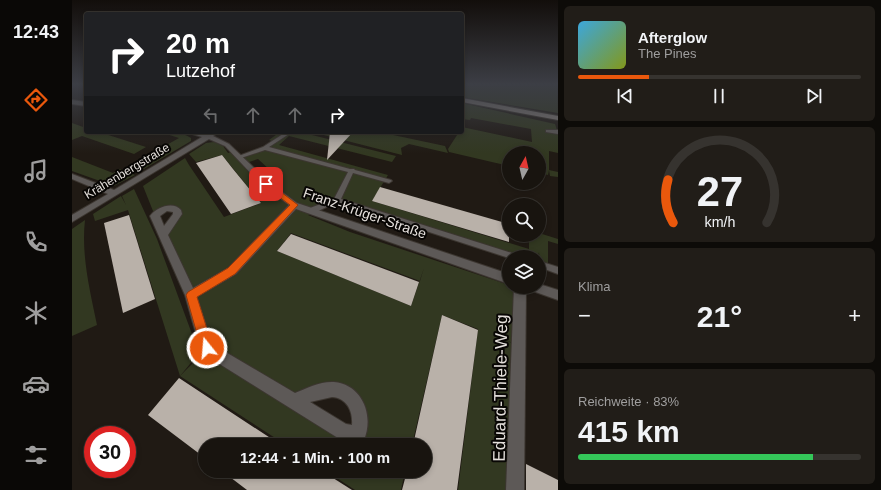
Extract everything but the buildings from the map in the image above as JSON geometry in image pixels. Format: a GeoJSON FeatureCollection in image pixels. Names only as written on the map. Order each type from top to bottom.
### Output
{"type":"FeatureCollection","features":[{"type":"Feature","properties":{"kind":"main road"},"geometry":{"type":"LineString","coordinates":[[499,107],[558,118]]}},
{"type":"Feature","properties":{"kind":"street","name":"Franz-Krüger-Straße"},"geometry":{"type":"LineString","coordinates":[[196,134],[227,145],[266,184],[294,205],[313,210],[502,277]]}},
{"type":"Feature","properties":{"kind":"street","name":"Krähenbergstraße"},"geometry":{"type":"LineString","coordinates":[[72,219],[212,134]]}},
{"type":"Feature","properties":{"kind":"street"},"geometry":{"type":"LineString","coordinates":[[72,176],[113,194]]}},
{"type":"Feature","properties":{"kind":"street"},"geometry":{"type":"LineString","coordinates":[[191,295],[232,271],[294,205]]}},
{"type":"Feature","properties":{"kind":"street"},"geometry":{"type":"LineString","coordinates":[[164,234],[191,295],[207,348],[294,401]]}},
{"type":"Feature","properties":{"kind":"street"},"geometry":{"type":"LineString","coordinates":[[546,291],[558,295]]}},
{"type":"Feature","properties":{"kind":"street","name":"Eduard-Thiele-Weg"},"geometry":{"type":"LineString","coordinates":[[515,490],[520,294]]}},
{"type":"Feature","properties":{"kind":"lane"},"geometry":{"type":"LineString","coordinates":[[548,131],[558,132]]}},
{"type":"Feature","properties":{"kind":"lane"},"geometry":{"type":"LineString","coordinates":[[239,157],[265,148],[286,134]]}},
{"type":"Feature","properties":{"kind":"lane"},"geometry":{"type":"LineString","coordinates":[[265,148],[389,181]]}},
{"type":"Feature","properties":{"kind":"lane"},"geometry":{"type":"LineString","coordinates":[[337,200],[352,170]]}},
{"type":"Feature","properties":{"kind":"lane"},"geometry":{"type":"LineString","coordinates":[[313,210],[337,200],[502,253]]}},
{"type":"Feature","properties":{"kind":"lane"},"geometry":{"type":"LineString","coordinates":[[546,267],[558,271]]}},
{"type":"Feature","properties":{"kind":"green space"},"geometry":{"type":"Polygon","coordinates":[[[464,107],[479,107],[555,124],[558,133],[558,153],[549,151],[548,175],[546,175],[546,146],[502,146],[502,164],[449,152],[448,149],[458,134],[464,134],[464,127],[532,142],[531,129],[471,118],[470,120],[464,119],[464,107]]]}},
{"type":"Feature","properties":{"kind":"green space"},"geometry":{"type":"Polygon","coordinates":[[[521,107],[558,107],[558,113],[521,107]]]}},
{"type":"Feature","properties":{"kind":"green space"},"geometry":{"type":"Polygon","coordinates":[[[72,123],[84,127],[84,134],[105,134],[146,147],[134,154],[82,136],[72,140],[72,123]]]}},
{"type":"Feature","properties":{"kind":"green space"},"geometry":{"type":"Polygon","coordinates":[[[166,134],[182,134],[191,138],[191,141],[144,169],[133,164],[179,138],[166,134]]]}},
{"type":"Feature","properties":{"kind":"green space"},"geometry":{"type":"Polygon","coordinates":[[[277,134],[308,134],[396,156],[392,162],[289,136],[279,145],[388,175],[372,201],[529,249],[529,242],[546,242],[546,235],[558,239],[558,244],[548,241],[548,267],[546,266],[546,250],[502,250],[502,253],[337,200],[308,215],[350,232],[502,283],[502,294],[519,294],[518,344],[504,340],[518,345],[514,490],[458,490],[478,329],[442,315],[414,438],[367,438],[360,434],[363,422],[360,408],[352,396],[332,388],[294,395],[208,348],[192,296],[211,284],[192,295],[164,234],[178,214],[177,210],[171,208],[165,209],[155,216],[143,186],[185,158],[224,217],[261,203],[222,155],[196,162],[189,154],[206,143],[214,142],[223,146],[228,153],[234,151],[270,188],[283,182],[258,159],[246,163],[240,157],[265,148],[274,142],[269,140],[277,134]],[[291,233],[277,251],[411,306],[420,281],[291,233]]]}},
{"type":"Feature","properties":{"kind":"green space"},"geometry":{"type":"Polygon","coordinates":[[[320,134],[388,134],[445,146],[448,153],[409,144],[401,148],[402,155],[320,134]]]}},
{"type":"Feature","properties":{"kind":"green space"},"geometry":{"type":"Polygon","coordinates":[[[72,157],[113,173],[120,169],[135,175],[114,186],[72,171],[72,157]]]}},
{"type":"Feature","properties":{"kind":"green space"},"geometry":{"type":"Polygon","coordinates":[[[549,170],[558,172],[558,177],[550,176],[549,170]]]}},
{"type":"Feature","properties":{"kind":"green space"},"geometry":{"type":"Polygon","coordinates":[[[134,189],[157,239],[199,353],[180,376],[128,210],[95,221],[93,214],[121,196],[126,205],[122,196],[134,189]]]}},
{"type":"Feature","properties":{"kind":"green space"},"geometry":{"type":"Polygon","coordinates":[[[85,220],[85,260],[97,325],[72,336],[72,229],[85,220]]]}},
{"type":"Feature","properties":{"kind":"green space"},"geometry":{"type":"Polygon","coordinates":[[[207,349],[363,438],[275,438],[180,376],[207,349]]]}},
{"type":"Feature","properties":{"kind":"green space"},"geometry":{"type":"Polygon","coordinates":[[[337,478],[404,478],[401,490],[355,490],[337,478]]]}},
{"type":"Feature","properties":{"kind":"route"},"geometry":{"type":"LineString","coordinates":[[207,348],[191,295],[232,271],[294,205],[266,184]]}}]}
